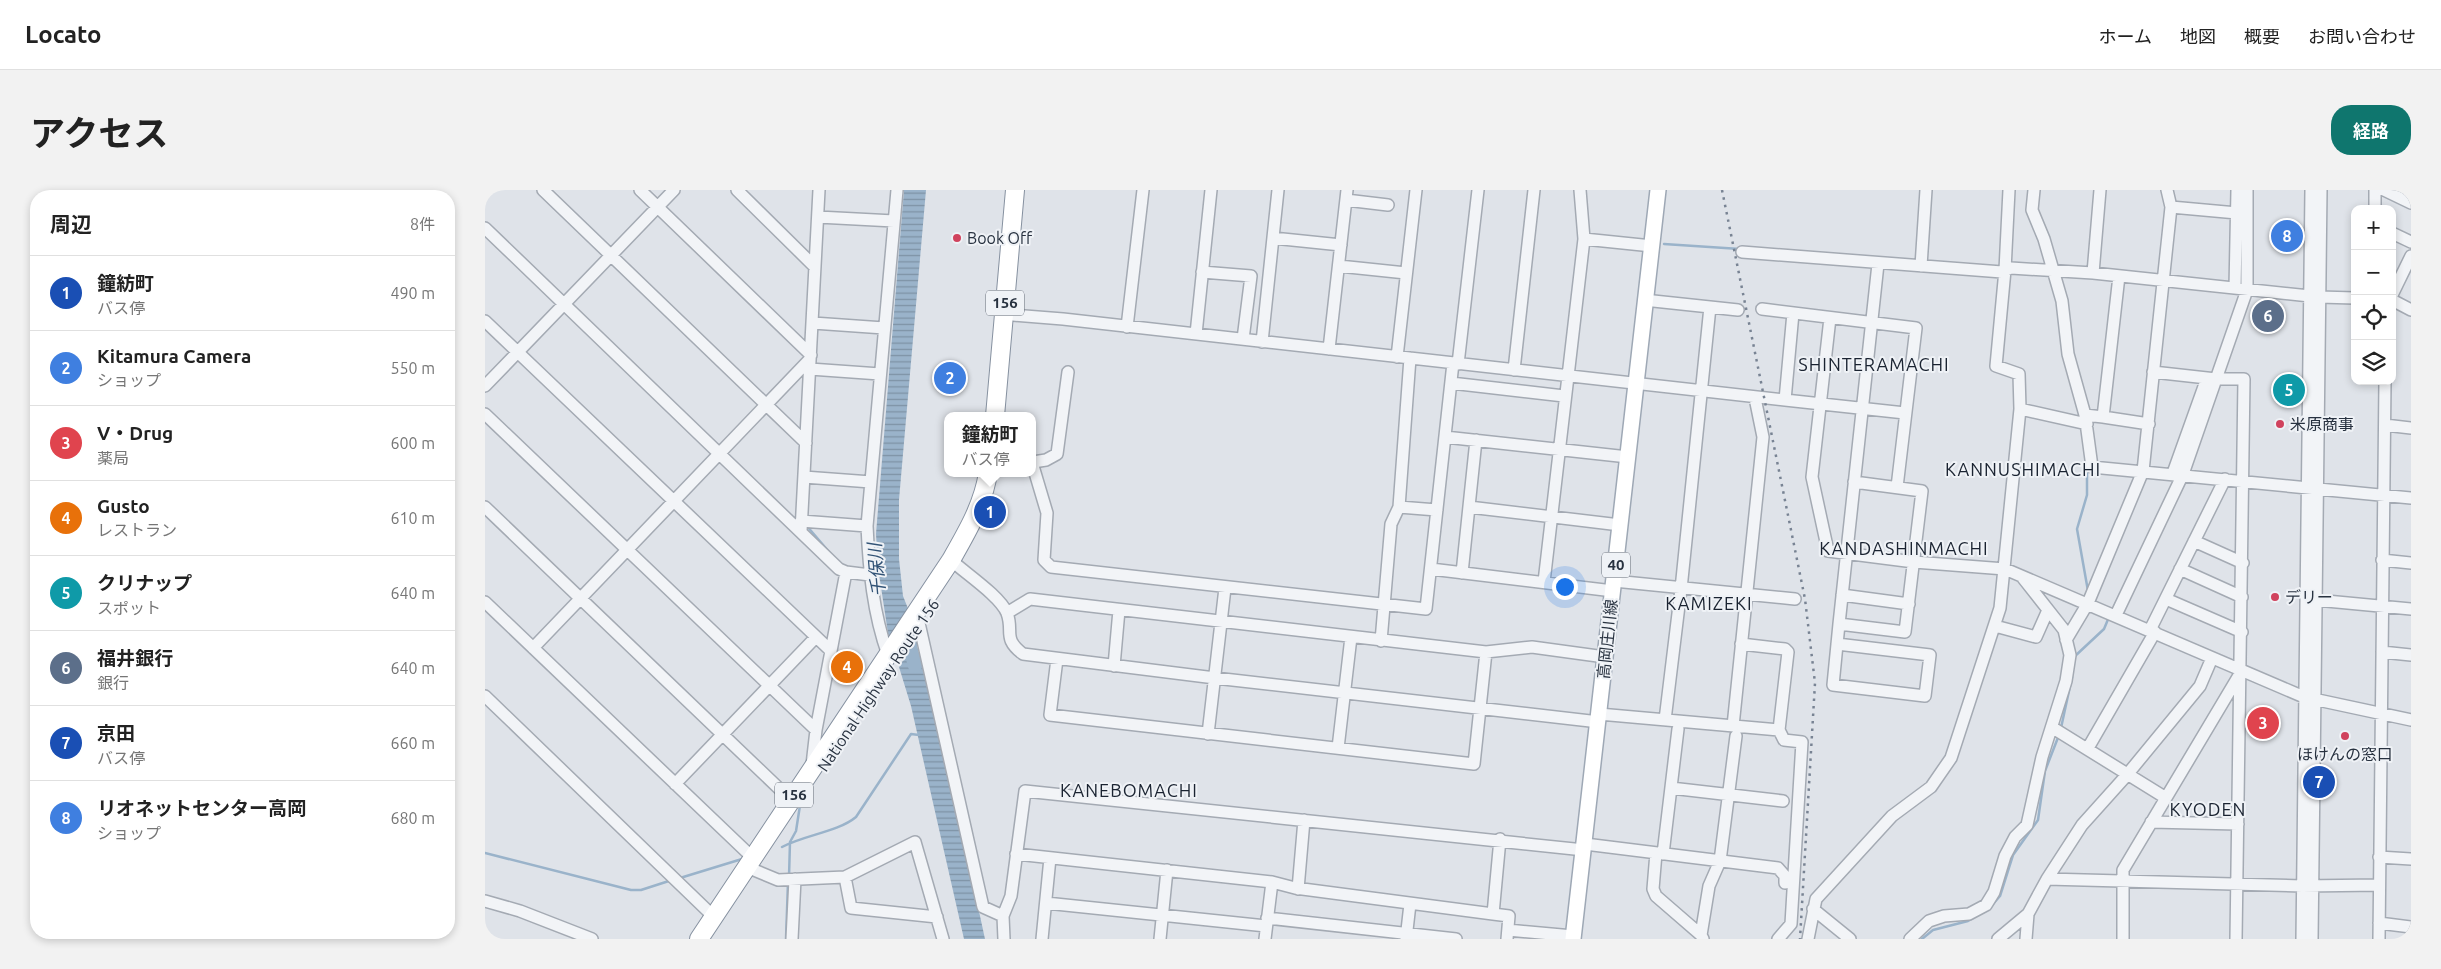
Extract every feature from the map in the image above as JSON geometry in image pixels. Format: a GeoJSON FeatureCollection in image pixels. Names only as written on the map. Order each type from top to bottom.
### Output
{"type":"FeatureCollection","features":[{"type":"Feature","properties":{"kind":"highway","name":"156"},"geometry":{"type":"LineString","coordinates":[[995,412],[1015,190]]}},
{"type":"Feature","properties":{"kind":"highway","name":"156"},"geometry":{"type":"LineString","coordinates":[[1004,412],[1023,190]]}},
{"type":"Feature","properties":{"kind":"highway","name":"National Highway Route 156"},"geometry":{"type":"LineString","coordinates":[[954,562],[974,518],[987,477]]}},
{"type":"Feature","properties":{"kind":"highway","name":"National Highway Route 156"},"geometry":{"type":"LineString","coordinates":[[711,939],[812,766],[915,623],[975,533],[987,506],[996,477]]}},
{"type":"Feature","properties":{"kind":"highway","name":"National Highway Route 156"},"geometry":{"type":"LineString","coordinates":[[699,939],[754,864],[891,656]]}},
{"type":"Feature","properties":{"kind":"main road","name":"高岡庄川線"},"geometry":{"type":"LineString","coordinates":[[1573,938],[1585,847],[1644,300],[1658,190]]}},
{"type":"Feature","properties":{"kind":"street"},"geometry":{"type":"LineString","coordinates":[[543,190],[806,444]]}},
{"type":"Feature","properties":{"kind":"street"},"geometry":{"type":"LineString","coordinates":[[640,190],[810,361],[880,374]]}},
{"type":"Feature","properties":{"kind":"street"},"geometry":{"type":"LineString","coordinates":[[485,386],[674,190]]}},
{"type":"Feature","properties":{"kind":"street"},"geometry":{"type":"LineString","coordinates":[[737,190],[815,267]]}},
{"type":"Feature","properties":{"kind":"street"},"geometry":{"type":"LineString","coordinates":[[801,526],[819,190]]}},
{"type":"Feature","properties":{"kind":"street"},"geometry":{"type":"LineString","coordinates":[[891,656],[881,637],[870,575],[867,526],[897,190]]}},
{"type":"Feature","properties":{"kind":"street"},"geometry":{"type":"LineString","coordinates":[[1127,327],[1143,190]]}},
{"type":"Feature","properties":{"kind":"street"},"geometry":{"type":"LineString","coordinates":[[1195,334],[1211,190]]}},
{"type":"Feature","properties":{"kind":"street"},"geometry":{"type":"LineString","coordinates":[[1262,342],[1278,190]]}},
{"type":"Feature","properties":{"kind":"street"},"geometry":{"type":"LineString","coordinates":[[1397,357],[1416,190]]}},
{"type":"Feature","properties":{"kind":"street"},"geometry":{"type":"LineString","coordinates":[[1036,476],[1047,513],[1044,560],[1051,568],[1361,603],[1385,603],[1426,609],[1451,384],[1477,190]]}},
{"type":"Feature","properties":{"kind":"street"},"geometry":{"type":"LineString","coordinates":[[1514,370],[1534,190]]}},
{"type":"Feature","properties":{"kind":"street"},"geometry":{"type":"LineString","coordinates":[[1544,582],[1560,449],[1566,376],[1584,239],[1580,190]]}},
{"type":"Feature","properties":{"kind":"street"},"geometry":{"type":"LineString","coordinates":[[1921,266],[1926,190]]}},
{"type":"Feature","properties":{"kind":"street"},"geometry":{"type":"LineString","coordinates":[[1808,939],[1816,899],[1892,816],[1931,787],[1951,758],[2000,608],[2020,409],[2019,374],[1996,366],[2005,270],[2009,190]]}},
{"type":"Feature","properties":{"kind":"street"},"geometry":{"type":"LineString","coordinates":[[2033,190],[2032,210],[2062,301],[2068,354],[2086,420],[2092,467],[2411,498]]}},
{"type":"Feature","properties":{"kind":"street"},"geometry":{"type":"LineString","coordinates":[[2093,273],[2100,190]]}},
{"type":"Feature","properties":{"kind":"street"},"geometry":{"type":"LineString","coordinates":[[2067,640],[2088,603],[2143,471],[2171,206],[2167,190]]}},
{"type":"Feature","properties":{"kind":"street"},"geometry":{"type":"LineString","coordinates":[[2237,190],[2241,289]]}},
{"type":"Feature","properties":{"kind":"street"},"geometry":{"type":"LineString","coordinates":[[2116,615],[2178,474],[2241,289],[2247,190]]}},
{"type":"Feature","properties":{"kind":"street"},"geometry":{"type":"LineString","coordinates":[[2302,939],[2307,886],[2313,489],[2314,296],[2311,190]]}},
{"type":"Feature","properties":{"kind":"street"},"geometry":{"type":"LineString","coordinates":[[2314,296],[2321,190]]}},
{"type":"Feature","properties":{"kind":"street"},"geometry":{"type":"LineString","coordinates":[[2375,190],[2375,205]]}},
{"type":"Feature","properties":{"kind":"street"},"geometry":{"type":"LineString","coordinates":[[2384,190],[2411,203]]}},
{"type":"Feature","properties":{"kind":"street"},"geometry":{"type":"LineString","coordinates":[[1329,349],[1347,195],[1388,205]]}},
{"type":"Feature","properties":{"kind":"street"},"geometry":{"type":"LineString","coordinates":[[2171,206],[2237,213]]}},
{"type":"Feature","properties":{"kind":"street"},"geometry":{"type":"LineString","coordinates":[[818,217],[894,221]]}},
{"type":"Feature","properties":{"kind":"street"},"geometry":{"type":"LineString","coordinates":[[485,228],[720,454],[801,526],[839,568],[846,572],[870,575]]}},
{"type":"Feature","properties":{"kind":"street"},"geometry":{"type":"LineString","coordinates":[[2396,235],[2411,242]]}},
{"type":"Feature","properties":{"kind":"street"},"geometry":{"type":"LineString","coordinates":[[1273,238],[1341,245]]}},
{"type":"Feature","properties":{"kind":"street"},"geometry":{"type":"LineString","coordinates":[[1584,239],[1651,246]]}},
{"type":"Feature","properties":{"kind":"street"},"geometry":{"type":"LineString","coordinates":[[1742,252],[2002,272],[2005,270],[2093,273],[2241,289],[2351,298]]}},
{"type":"Feature","properties":{"kind":"street"},"geometry":{"type":"LineString","coordinates":[[2396,287],[2411,256]]}},
{"type":"Feature","properties":{"kind":"street"},"geometry":{"type":"LineString","coordinates":[[1837,644],[1931,655],[1925,696],[1833,685],[1837,644],[1839,624],[1842,595],[1847,553],[1854,482],[1879,264]]}},
{"type":"Feature","properties":{"kind":"street"},"geometry":{"type":"LineString","coordinates":[[1339,266],[1406,273]]}},
{"type":"Feature","properties":{"kind":"street"},"geometry":{"type":"LineString","coordinates":[[1202,272],[1251,276],[1243,339]]}},
{"type":"Feature","properties":{"kind":"street"},"geometry":{"type":"LineString","coordinates":[[2103,417],[2119,276]]}},
{"type":"Feature","properties":{"kind":"street"},"geometry":{"type":"LineString","coordinates":[[1644,300],[1738,310]]}},
{"type":"Feature","properties":{"kind":"street"},"geometry":{"type":"LineString","coordinates":[[2396,302],[2411,310]]}},
{"type":"Feature","properties":{"kind":"street"},"geometry":{"type":"LineString","coordinates":[[1665,720],[1681,589],[1710,307]]}},
{"type":"Feature","properties":{"kind":"street"},"geometry":{"type":"LineString","coordinates":[[1762,309],[1916,328],[1897,487]]}},
{"type":"Feature","properties":{"kind":"street"},"geometry":{"type":"LineString","coordinates":[[1785,400],[1793,313]]}},
{"type":"Feature","properties":{"kind":"street"},"geometry":{"type":"LineString","coordinates":[[1013,315],[1243,339],[1905,414]]}},
{"type":"Feature","properties":{"kind":"street"},"geometry":{"type":"LineString","coordinates":[[1830,318],[1812,477],[1828,551],[1914,562],[2005,568],[2310,699],[2411,720]]}},
{"type":"Feature","properties":{"kind":"street"},"geometry":{"type":"LineString","coordinates":[[485,321],[815,638],[831,651]]}},
{"type":"Feature","properties":{"kind":"street"},"geometry":{"type":"LineString","coordinates":[[813,323],[884,328]]}},
{"type":"Feature","properties":{"kind":"street"},"geometry":{"type":"LineString","coordinates":[[1381,641],[1391,524],[1399,508],[1410,358]]}},
{"type":"Feature","properties":{"kind":"street"},"geometry":{"type":"LineString","coordinates":[[533,648],[629,551],[810,361]]}},
{"type":"Feature","properties":{"kind":"street"},"geometry":{"type":"LineString","coordinates":[[1036,462],[1046,460],[1057,454],[1068,372]]}},
{"type":"Feature","properties":{"kind":"street"},"geometry":{"type":"LineString","coordinates":[[2153,372],[2211,378],[2244,379],[2242,671],[2236,939]]}},
{"type":"Feature","properties":{"kind":"street"},"geometry":{"type":"LineString","coordinates":[[1451,384],[1565,396]]}},
{"type":"Feature","properties":{"kind":"street"},"geometry":{"type":"LineString","coordinates":[[2379,939],[2385,385]]}},
{"type":"Feature","properties":{"kind":"street"},"geometry":{"type":"LineString","coordinates":[[1702,937],[1709,886],[1720,861],[1728,794],[1741,644],[1763,436],[1755,398]]}},
{"type":"Feature","properties":{"kind":"street"},"geometry":{"type":"LineString","coordinates":[[2020,409],[2086,420],[2103,417],[2149,424]]}},
{"type":"Feature","properties":{"kind":"street"},"geometry":{"type":"LineString","coordinates":[[485,414],[816,730]]}},
{"type":"Feature","properties":{"kind":"street"},"geometry":{"type":"LineString","coordinates":[[2385,425],[2411,428]]}},
{"type":"Feature","properties":{"kind":"street"},"geometry":{"type":"LineString","coordinates":[[1445,437],[1628,457]]}},
{"type":"Feature","properties":{"kind":"street"},"geometry":{"type":"LineString","coordinates":[[1463,573],[1476,440]]}},
{"type":"Feature","properties":{"kind":"street"},"geometry":{"type":"LineString","coordinates":[[804,477],[871,482]]}},
{"type":"Feature","properties":{"kind":"street"},"geometry":{"type":"LineString","coordinates":[[2088,748],[2153,631],[2166,599],[2225,479]]}},
{"type":"Feature","properties":{"kind":"street"},"geometry":{"type":"LineString","coordinates":[[1839,624],[1905,632],[1922,491],[1854,482]]}},
{"type":"Feature","properties":{"kind":"street"},"geometry":{"type":"LineString","coordinates":[[2310,699],[2316,600],[2313,489]]}},
{"type":"Feature","properties":{"kind":"street"},"geometry":{"type":"LineString","coordinates":[[1469,507],[1619,525]]}},
{"type":"Feature","properties":{"kind":"street"},"geometry":{"type":"LineString","coordinates":[[485,508],[791,800]]}},
{"type":"Feature","properties":{"kind":"street"},"geometry":{"type":"LineString","coordinates":[[1399,508],[1437,510]]}},
{"type":"Feature","properties":{"kind":"street"},"geometry":{"type":"LineString","coordinates":[[801,526],[867,526]]}},
{"type":"Feature","properties":{"kind":"street"},"geometry":{"type":"LineString","coordinates":[[2194,541],[2243,563]]}},
{"type":"Feature","properties":{"kind":"street"},"geometry":{"type":"LineString","coordinates":[[2382,560],[2411,563]]}},
{"type":"Feature","properties":{"kind":"street"},"geometry":{"type":"LineString","coordinates":[[954,562],[991,594],[1007,613],[1009,634],[1013,646],[1023,654],[1480,708],[1599,718],[1665,720],[1734,731],[1779,730]]}},
{"type":"Feature","properties":{"kind":"street"},"geometry":{"type":"LineString","coordinates":[[1431,570],[1544,582],[1681,589],[1795,599]]}},
{"type":"Feature","properties":{"kind":"street"},"geometry":{"type":"LineString","coordinates":[[2180,570],[2242,597]]}},
{"type":"Feature","properties":{"kind":"street"},"geometry":{"type":"LineString","coordinates":[[812,766],[816,730],[846,572]]}},
{"type":"Feature","properties":{"kind":"street"},"geometry":{"type":"LineString","coordinates":[[1910,939],[1929,921],[1943,916],[1969,914],[1986,905],[1994,892],[2005,856],[2015,837],[2027,824],[2042,757],[2053,728],[2066,681],[2070,655],[2064,630],[2022,576]]}},
{"type":"Feature","properties":{"kind":"street"},"geometry":{"type":"LineString","coordinates":[[1207,734],[1225,588]]}},
{"type":"Feature","properties":{"kind":"street"},"geometry":{"type":"LineString","coordinates":[[1842,595],[1909,604]]}},
{"type":"Feature","properties":{"kind":"street"},"geometry":{"type":"LineString","coordinates":[[2166,599],[2242,632]]}},
{"type":"Feature","properties":{"kind":"street"},"geometry":{"type":"LineString","coordinates":[[1007,613],[1030,600],[1487,652],[1532,647],[1605,657]]}},
{"type":"Feature","properties":{"kind":"street"},"geometry":{"type":"LineString","coordinates":[[2316,600],[2411,609]]}},
{"type":"Feature","properties":{"kind":"street"},"geometry":{"type":"LineString","coordinates":[[485,602],[675,784],[754,864],[778,880],[845,877],[915,842],[943,939]]}},
{"type":"Feature","properties":{"kind":"street"},"geometry":{"type":"LineString","coordinates":[[1114,666],[1119,610]]}},
{"type":"Feature","properties":{"kind":"street"},"geometry":{"type":"LineString","coordinates":[[1995,626],[2036,636],[2048,610]]}},
{"type":"Feature","properties":{"kind":"street"},"geometry":{"type":"LineString","coordinates":[[915,623],[983,907],[1003,916]]}},
{"type":"Feature","properties":{"kind":"street"},"geometry":{"type":"LineString","coordinates":[[1338,748],[1351,637]]}},
{"type":"Feature","properties":{"kind":"street"},"geometry":{"type":"LineString","coordinates":[[675,784],[815,638]]}},
{"type":"Feature","properties":{"kind":"street"},"geometry":{"type":"LineString","coordinates":[[1741,644],[1785,649],[1788,652],[1779,730],[1784,740],[1802,742],[1791,924],[1778,939]]}},
{"type":"Feature","properties":{"kind":"street"},"geometry":{"type":"LineString","coordinates":[[1057,659],[1050,715],[1474,764],[1487,652]]}},
{"type":"Feature","properties":{"kind":"street"},"geometry":{"type":"LineString","coordinates":[[2382,652],[2411,655]]}},
{"type":"Feature","properties":{"kind":"street"},"geometry":{"type":"LineString","coordinates":[[1998,939],[2028,914],[2047,879],[2082,824],[2126,776],[2200,686],[2212,658]]}},
{"type":"Feature","properties":{"kind":"street"},"geometry":{"type":"LineString","coordinates":[[2123,939],[2123,870],[2242,671]]}},
{"type":"Feature","properties":{"kind":"street"},"geometry":{"type":"LineString","coordinates":[[485,696],[714,917]]}},
{"type":"Feature","properties":{"kind":"street"},"geometry":{"type":"LineString","coordinates":[[2053,728],[2088,748],[2126,776],[2165,798]]}},
{"type":"Feature","properties":{"kind":"street"},"geometry":{"type":"LineString","coordinates":[[1678,730],[1671,788],[1653,889],[1656,896],[1702,937]]}},
{"type":"Feature","properties":{"kind":"street"},"geometry":{"type":"LineString","coordinates":[[1671,788],[1783,801]]}},
{"type":"Feature","properties":{"kind":"street"},"geometry":{"type":"LineString","coordinates":[[1005,939],[1003,916],[1011,896],[1015,854],[1025,791],[1660,854],[1778,868],[1785,876],[1785,883]]}},
{"type":"Feature","properties":{"kind":"street"},"geometry":{"type":"LineString","coordinates":[[1298,889],[1304,820]]}},
{"type":"Feature","properties":{"kind":"street"},"geometry":{"type":"LineString","coordinates":[[2151,822],[2238,824]]}},
{"type":"Feature","properties":{"kind":"street"},"geometry":{"type":"LineString","coordinates":[[1493,914],[1500,839]]}},
{"type":"Feature","properties":{"kind":"street"},"geometry":{"type":"LineString","coordinates":[[1015,854],[1272,882],[1298,889],[1509,916],[1507,934],[1573,938]]}},
{"type":"Feature","properties":{"kind":"street"},"geometry":{"type":"LineString","coordinates":[[2379,857],[2411,859]]}},
{"type":"Feature","properties":{"kind":"street"},"geometry":{"type":"LineString","coordinates":[[1043,939],[1050,858]]}},
{"type":"Feature","properties":{"kind":"street"},"geometry":{"type":"LineString","coordinates":[[1160,939],[1167,870]]}},
{"type":"Feature","properties":{"kind":"street"},"geometry":{"type":"LineString","coordinates":[[845,877],[851,908],[937,917]]}},
{"type":"Feature","properties":{"kind":"street"},"geometry":{"type":"LineString","coordinates":[[792,939],[795,879]]}},
{"type":"Feature","properties":{"kind":"street"},"geometry":{"type":"LineString","coordinates":[[2047,879],[2307,886],[2379,885]]}},
{"type":"Feature","properties":{"kind":"street"},"geometry":{"type":"LineString","coordinates":[[1265,939],[1272,882]]}},
{"type":"Feature","properties":{"kind":"street"},"geometry":{"type":"LineString","coordinates":[[2307,886],[2312,939]]}},
{"type":"Feature","properties":{"kind":"street"},"geometry":{"type":"LineString","coordinates":[[485,901],[520,910],[564,934],[592,939]]}},
{"type":"Feature","properties":{"kind":"street"},"geometry":{"type":"LineString","coordinates":[[1046,903],[1162,917],[1267,922],[1406,937],[1456,939]]}},
{"type":"Feature","properties":{"kind":"street"},"geometry":{"type":"LineString","coordinates":[[1406,937],[1410,904]]}},
{"type":"Feature","properties":{"kind":"street"},"geometry":{"type":"LineString","coordinates":[[1813,909],[1850,939]]}},
{"type":"Feature","properties":{"kind":"street"},"geometry":{"type":"LineString","coordinates":[[2026,939],[2028,914]]}},
{"type":"Feature","properties":{"kind":"street"},"geometry":{"type":"LineString","coordinates":[[2379,923],[2411,927]]}},
{"type":"Feature","properties":{"kind":"water"},"geometry":{"type":"Polygon","coordinates":[[[904,190],[926,190],[899,500],[899,559],[903,596],[909,611],[889,640],[878,567],[876,534],[904,190]]]}},
{"type":"Feature","properties":{"kind":"water"},"geometry":{"type":"Polygon","coordinates":[[[917,638],[917,647],[933,699],[985,939],[964,939],[911,706],[899,667],[917,638]]]}},
{"type":"Feature","properties":{"kind":"waterway"},"geometry":{"type":"LineString","coordinates":[[1664,244],[1740,249]]}},
{"type":"Feature","properties":{"kind":"waterway"},"geometry":{"type":"LineString","coordinates":[[2087,467],[2087,495],[2077,529],[2088,591]]}},
{"type":"Feature","properties":{"kind":"waterway"},"geometry":{"type":"LineString","coordinates":[[806,525],[836,560]]}},
{"type":"Feature","properties":{"kind":"waterway"},"geometry":{"type":"LineString","coordinates":[[2115,605],[2120,594]]}},
{"type":"Feature","properties":{"kind":"waterway"},"geometry":{"type":"LineString","coordinates":[[2074,657],[2104,629],[2109,617]]}},
{"type":"Feature","properties":{"kind":"waterway","name":"千保川"},"geometry":{"type":"LineString","coordinates":[[904,624],[915,666]]}},
{"type":"Feature","properties":{"kind":"waterway"},"geometry":{"type":"LineString","coordinates":[[2061,728],[2072,677]]}},
{"type":"Feature","properties":{"kind":"waterway"},"geometry":{"type":"LineString","coordinates":[[782,847],[840,826],[856,817],[911,734],[919,735]]}},
{"type":"Feature","properties":{"kind":"waterway"},"geometry":{"type":"LineString","coordinates":[[1993,904],[2000,896],[2013,855],[2038,820],[2045,771],[2059,735]]}},
{"type":"Feature","properties":{"kind":"waterway"},"geometry":{"type":"LineString","coordinates":[[789,877],[790,842],[796,831],[801,799]]}},
{"type":"Feature","properties":{"kind":"waterway"},"geometry":{"type":"LineString","coordinates":[[485,853],[631,890],[641,890],[672,880]]}},
{"type":"Feature","properties":{"kind":"waterway"},"geometry":{"type":"LineString","coordinates":[[680,878],[742,859]]}},
{"type":"Feature","properties":{"kind":"waterway"},"geometry":{"type":"LineString","coordinates":[[786,939],[788,882]]}},
{"type":"Feature","properties":{"kind":"waterway"},"geometry":{"type":"LineString","coordinates":[[1922,939],[1933,930],[1968,921],[1987,910]]}},
{"type":"Feature","properties":{"kind":"railway"},"geometry":{"type":"LineString","coordinates":[[1722,190],[1805,599],[1815,683],[1800,939]]}},
{"type":"Feature","properties":{"kind":"place","name":"リオネットセンター高岡"},"geometry":{"type":"Point","coordinates":[2287,236]}},
{"type":"Feature","properties":{"kind":"place","name":"Book Off"},"geometry":{"type":"Point","coordinates":[957,238]}},
{"type":"Feature","properties":{"kind":"place","name":"福井銀行"},"geometry":{"type":"Point","coordinates":[2268,316]}},
{"type":"Feature","properties":{"kind":"place","name":"Kitamura Camera"},"geometry":{"type":"Point","coordinates":[950,378]}},
{"type":"Feature","properties":{"kind":"place","name":"クリナップ"},"geometry":{"type":"Point","coordinates":[2289,390]}},
{"type":"Feature","properties":{"kind":"place","name":"米原商事"},"geometry":{"type":"Point","coordinates":[2280,424]}},
{"type":"Feature","properties":{"kind":"place","name":"鐘紡町"},"geometry":{"type":"Point","coordinates":[990,512]}},
{"type":"Feature","properties":{"kind":"place","name":"デリー"},"geometry":{"type":"Point","coordinates":[2275,597]}},
{"type":"Feature","properties":{"kind":"place","name":"Gusto"},"geometry":{"type":"Point","coordinates":[847,667]}},
{"type":"Feature","properties":{"kind":"place","name":"V・Drug"},"geometry":{"type":"Point","coordinates":[2263,723]}},
{"type":"Feature","properties":{"kind":"place","name":"ほけんの窓口"},"geometry":{"type":"Point","coordinates":[2345,736]}},
{"type":"Feature","properties":{"kind":"place","name":"京田"},"geometry":{"type":"Point","coordinates":[2319,782]}},
{"type":"Feature","properties":{"kind":"district","name":"SHINTERAMACHI"},"geometry":{"type":"Point","coordinates":[1874,365]}},
{"type":"Feature","properties":{"kind":"district","name":"KANNUSHIMACHI"},"geometry":{"type":"Point","coordinates":[2023,470]}},
{"type":"Feature","properties":{"kind":"district","name":"KANDASHINMACHI"},"geometry":{"type":"Point","coordinates":[1904,549]}},
{"type":"Feature","properties":{"kind":"district","name":"KAMIZEKI"},"geometry":{"type":"Point","coordinates":[1709,604]}},
{"type":"Feature","properties":{"kind":"district","name":"KANEBOMACHI"},"geometry":{"type":"Point","coordinates":[1129,791]}},
{"type":"Feature","properties":{"kind":"district","name":"KYODEN"},"geometry":{"type":"Point","coordinates":[2208,810]}}]}
